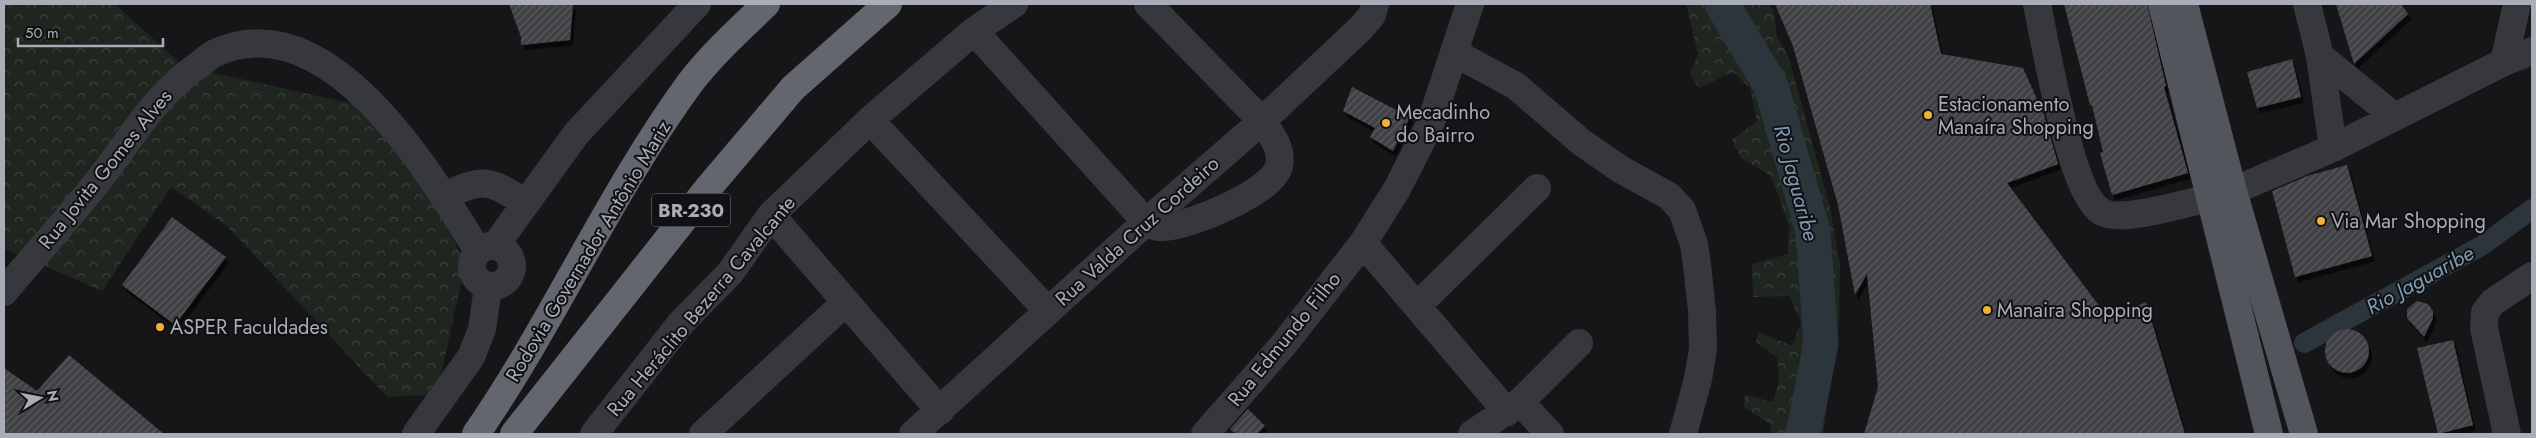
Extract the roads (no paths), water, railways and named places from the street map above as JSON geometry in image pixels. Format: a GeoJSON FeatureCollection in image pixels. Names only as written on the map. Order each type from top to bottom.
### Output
{"type":"FeatureCollection","features":[{"type":"Feature","properties":{"kind":"highway","name":"Rodovia Governador Antônio Mariz"},"geometry":{"type":"LineString","coordinates":[[476,434],[502,396],[630,172],[691,82],[766,4]]}},
{"type":"Feature","properties":{"kind":"highway","name":"Rodovia Governador Antônio Mariz"},"geometry":{"type":"LineString","coordinates":[[514,434],[709,187],[793,88],[888,4]]}},
{"type":"Feature","properties":{"kind":"highway"},"geometry":{"type":"LineString","coordinates":[[463,434],[480,414],[502,396]]}},
{"type":"Feature","properties":{"kind":"main road"},"geometry":{"type":"LineString","coordinates":[[2162,4],[2221,195],[2304,434]]}},
{"type":"Feature","properties":{"kind":"main road"},"geometry":{"type":"LineString","coordinates":[[2184,4],[2268,434]]}},
{"type":"Feature","properties":{"kind":"street"},"geometry":{"type":"LineString","coordinates":[[416,434],[471,357],[482,329],[488,287],[480,284],[473,277],[471,266],[526,203],[576,134],[697,4]]}},
{"type":"Feature","properties":{"kind":"street","name":"Rua Heráclito Bezerra Cavalcante"},"geometry":{"type":"LineString","coordinates":[[594,434],[681,323],[730,273],[771,215],[870,120],[974,31],[1014,4]]}},
{"type":"Feature","properties":{"kind":"street","name":"Rua Valda Cruz Cordeiro"},"geometry":{"type":"LineString","coordinates":[[913,434],[1146,222],[1262,121],[1361,28],[1372,15],[1375,4]]}},
{"type":"Feature","properties":{"kind":"street","name":"Rua Edmundo Filho"},"geometry":{"type":"LineString","coordinates":[[1205,434],[1284,344],[1363,243],[1397,189],[1431,122],[1470,4]]}},
{"type":"Feature","properties":{"kind":"street"},"geometry":{"type":"LineString","coordinates":[[2037,4],[2067,140],[2086,195],[2094,207],[2104,213],[2115,216],[2129,215],[2221,195],[2333,148],[2504,62],[2532,51]]}},
{"type":"Feature","properties":{"kind":"street"},"geometry":{"type":"LineString","coordinates":[[2307,4],[2320,56],[2333,148]]}},
{"type":"Feature","properties":{"kind":"street"},"geometry":{"type":"LineString","coordinates":[[2504,62],[2517,4]]}},
{"type":"Feature","properties":{"kind":"street"},"geometry":{"type":"LineString","coordinates":[[2529,4],[2532,9]]}},
{"type":"Feature","properties":{"kind":"street"},"geometry":{"type":"LineString","coordinates":[[974,31],[1146,222],[1162,228],[1190,222],[1227,206],[1270,181],[1279,166],[1280,154],[1275,140],[1262,121],[1162,8]]}},
{"type":"Feature","properties":{"kind":"street","name":"Rua Jovita Gomes Alves"},"geometry":{"type":"LineString","coordinates":[[4,292],[108,168],[139,122],[176,81],[214,53],[238,46],[266,43],[294,51],[328,67],[364,94],[398,131],[445,196],[486,248]]}},
{"type":"Feature","properties":{"kind":"street"},"geometry":{"type":"LineString","coordinates":[[1455,53],[1516,86],[1581,142],[1620,169],[1669,196],[1682,210],[1694,244],[1702,311],[1703,349],[1698,379],[1683,434]]}},
{"type":"Feature","properties":{"kind":"street"},"geometry":{"type":"LineString","coordinates":[[2320,56],[2395,117]]}},
{"type":"Feature","properties":{"kind":"street"},"geometry":{"type":"LineString","coordinates":[[870,120],[1048,311]]}},
{"type":"Feature","properties":{"kind":"street"},"geometry":{"type":"LineString","coordinates":[[445,196],[472,183],[486,184],[497,186],[526,203]]}},
{"type":"Feature","properties":{"kind":"street"},"geometry":{"type":"LineString","coordinates":[[1417,306],[1537,188]]}},
{"type":"Feature","properties":{"kind":"street"},"geometry":{"type":"LineString","coordinates":[[771,215],[940,411]]}},
{"type":"Feature","properties":{"kind":"street"},"geometry":{"type":"LineString","coordinates":[[1363,243],[1417,306],[1514,407],[1550,434]]}},
{"type":"Feature","properties":{"kind":"street"},"geometry":{"type":"LineString","coordinates":[[2507,434],[2484,328],[2486,312],[2492,302],[2532,276]]}},
{"type":"Feature","properties":{"kind":"street"},"geometry":{"type":"LineString","coordinates":[[703,434],[846,302]]}},
{"type":"Feature","properties":{"kind":"street"},"geometry":{"type":"LineString","coordinates":[[1472,434],[1514,407],[1579,343]]}},
{"type":"Feature","properties":{"kind":"waterway","name":"Rio Jaguaribe"},"geometry":{"type":"LineString","coordinates":[[1722,4],[1771,86],[1813,232],[1821,344],[1803,434]]}},
{"type":"Feature","properties":{"kind":"waterway","name":"Rio Jaguaribe"},"geometry":{"type":"LineString","coordinates":[[2304,343],[2483,245],[2532,209]]}},
{"type":"Feature","properties":{"kind":"place","name":"Estacionamento Manaíra Shopping"},"geometry":{"type":"Point","coordinates":[1928,115]}},
{"type":"Feature","properties":{"kind":"place","name":"Mecadinho do Bairro"},"geometry":{"type":"Point","coordinates":[1386,123]}},
{"type":"Feature","properties":{"kind":"place","name":"Via Mar Shopping"},"geometry":{"type":"Point","coordinates":[2321,221]}},
{"type":"Feature","properties":{"kind":"place","name":"Manaira Shopping"},"geometry":{"type":"Point","coordinates":[1987,310]}},
{"type":"Feature","properties":{"kind":"place","name":"ASPER Faculdades"},"geometry":{"type":"Point","coordinates":[160,327]}}]}
